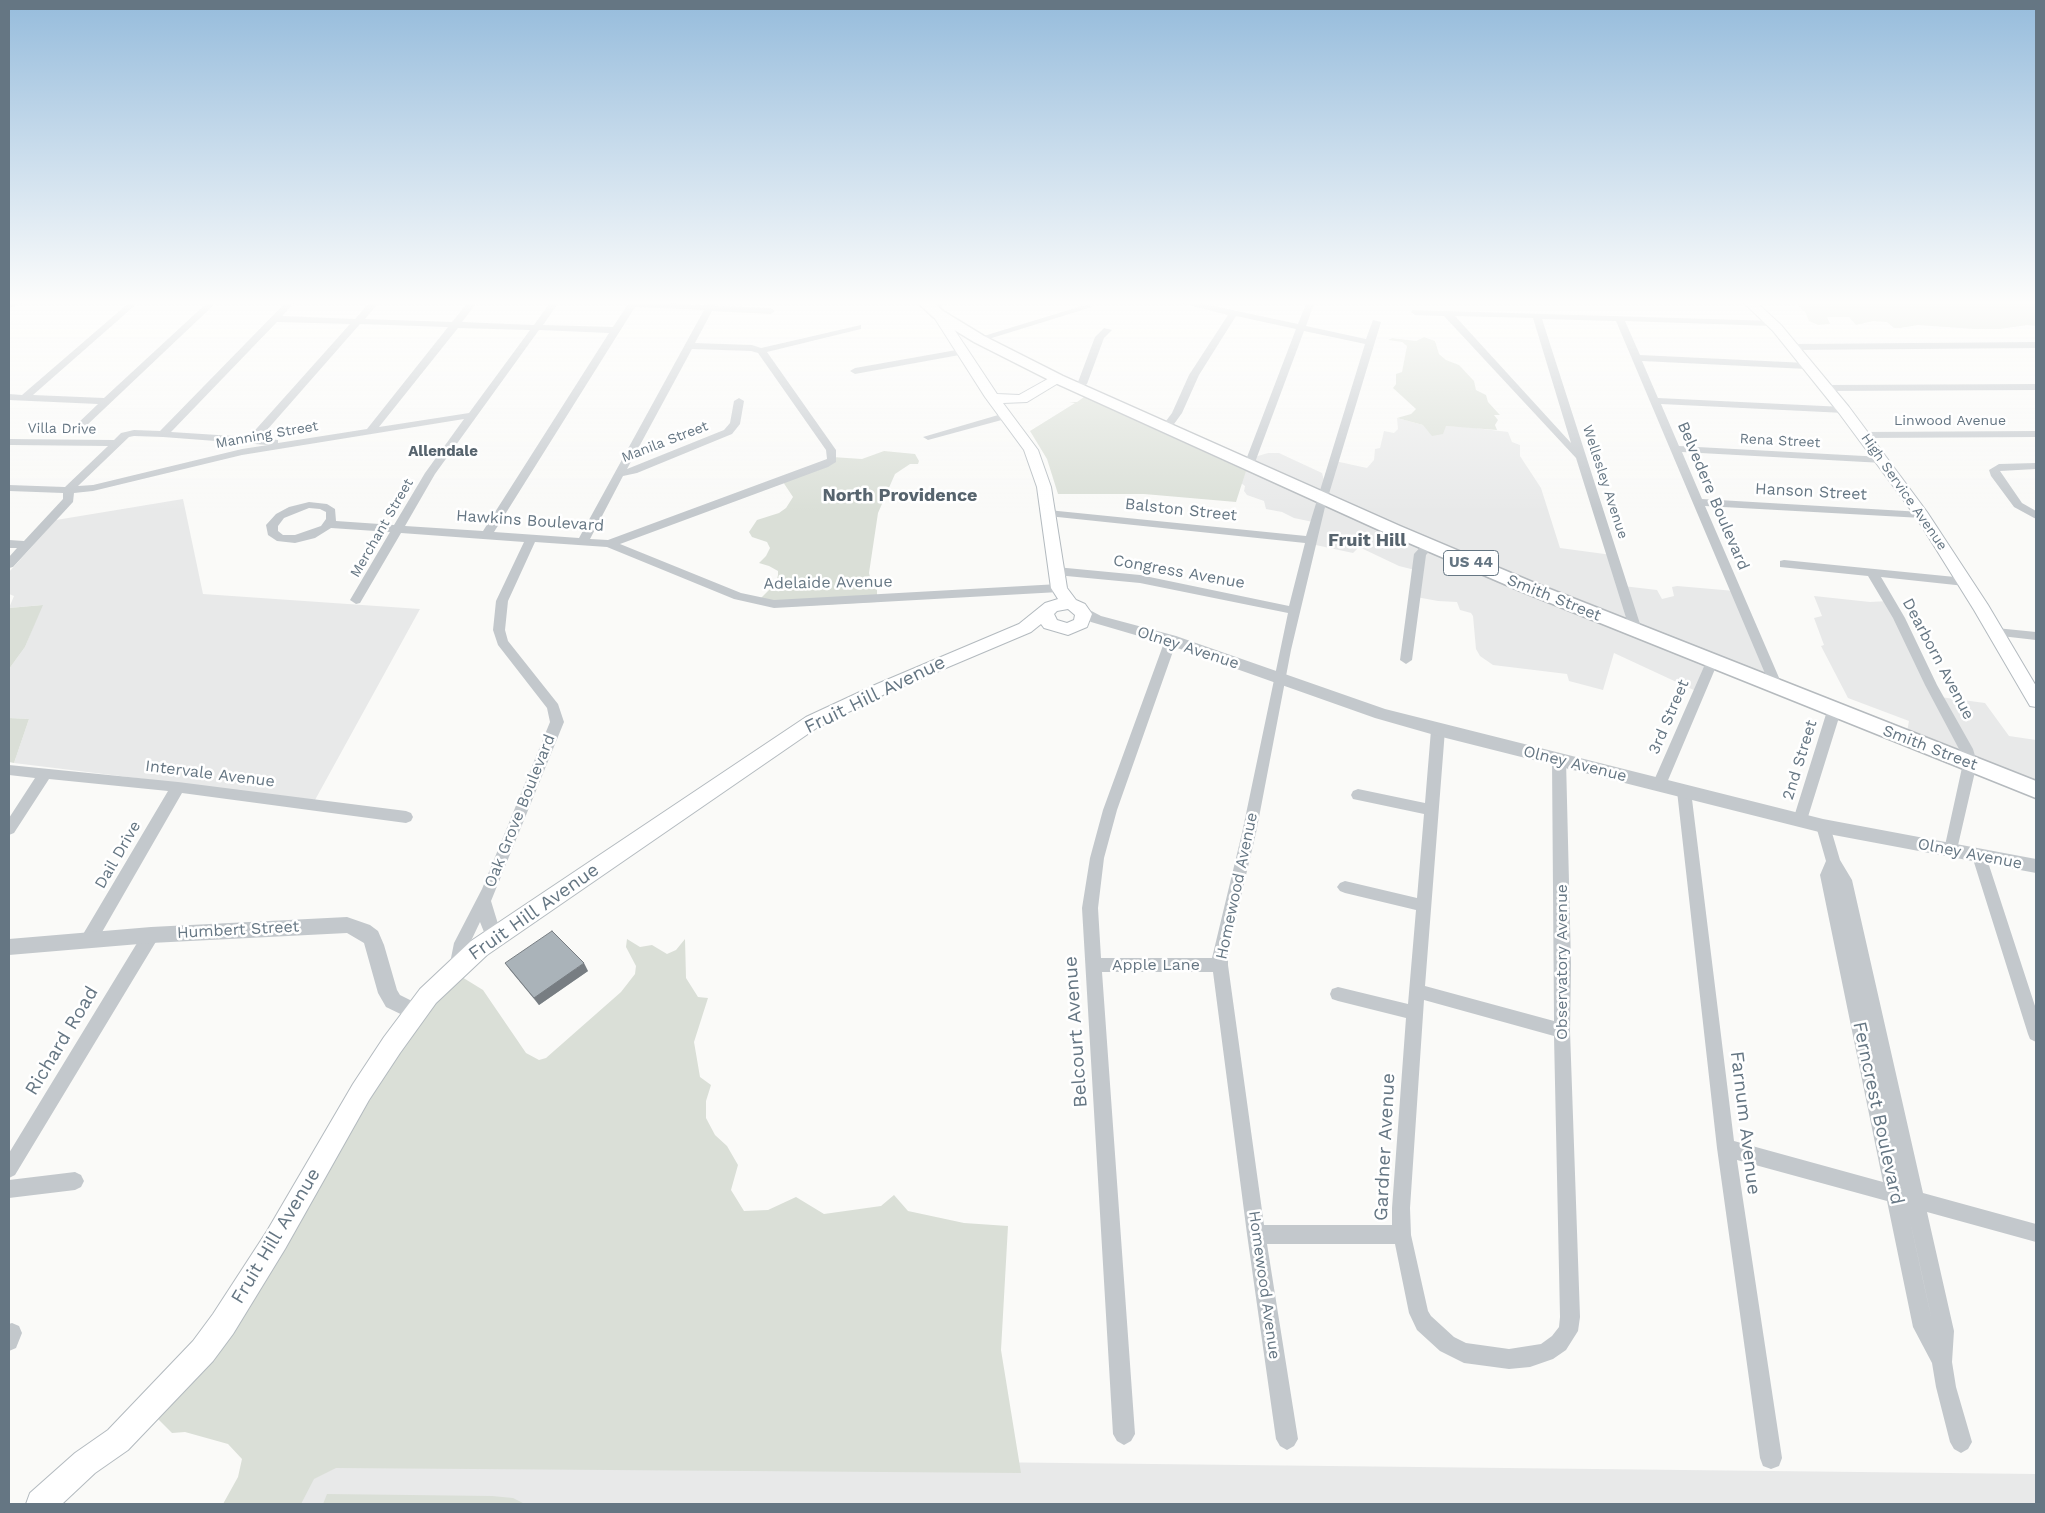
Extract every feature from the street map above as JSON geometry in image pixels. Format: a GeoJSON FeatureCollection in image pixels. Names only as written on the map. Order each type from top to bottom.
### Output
{"type":"FeatureCollection","features":[{"type":"Feature","properties":{"kind":"main road"},"geometry":{"type":"LineString","coordinates":[[975,372],[1005,416],[1019,431],[1037,462],[1048,513],[1059,588],[1064,607],[1083,620],[1078,626],[1062,627],[1048,621],[1064,607]]}},
{"type":"Feature","properties":{"kind":"main road","name":"Smith Street"},"geometry":{"type":"LineString","coordinates":[[1043,372],[1165,429],[1429,545],[1712,662],[2036,790]]}},
{"type":"Feature","properties":{"kind":"main road","name":"High Service Avenue"},"geometry":{"type":"LineString","coordinates":[[1813,372],[1864,435],[1922,514],[1996,632],[2036,701]]}},
{"type":"Feature","properties":{"kind":"main road"},"geometry":{"type":"LineString","coordinates":[[1019,431],[1015,412],[1017,405],[1022,399],[1058,379]]}},
{"type":"Feature","properties":{"kind":"main road"},"geometry":{"type":"LineString","coordinates":[[992,397],[1012,400],[1022,399]]}},
{"type":"Feature","properties":{"kind":"main road","name":"Fruit Hill Avenue"},"geometry":{"type":"LineString","coordinates":[[41,1504],[85,1463],[118,1440],[138,1421],[202,1351],[223,1324],[271,1248],[361,1092],[415,1012],[457,968],[494,937],[812,722],[883,688],[1025,628],[1064,607]]}},
{"type":"Feature","properties":{"kind":"main road","name":"Fruit Hill Avenue"},"geometry":{"type":"LineString","coordinates":[[1025,628],[1062,627]]}},
{"type":"Feature","properties":{"kind":"street"},"geometry":{"type":"LineString","coordinates":[[24,398],[54,372]]}},
{"type":"Feature","properties":{"kind":"street"},"geometry":{"type":"LineString","coordinates":[[81,425],[138,372]]}},
{"type":"Feature","properties":{"kind":"street"},"geometry":{"type":"LineString","coordinates":[[163,434],[225,372]]}},
{"type":"Feature","properties":{"kind":"street"},"geometry":{"type":"LineString","coordinates":[[253,439],[313,372]]}},
{"type":"Feature","properties":{"kind":"street"},"geometry":{"type":"LineString","coordinates":[[371,430],[417,372]]}},
{"type":"Feature","properties":{"kind":"street","name":"Merchant Street"},"geometry":{"type":"LineString","coordinates":[[356,600],[430,473],[504,372]]}},
{"type":"Feature","properties":{"kind":"street"},"geometry":{"type":"LineString","coordinates":[[487,534],[589,372]]}},
{"type":"Feature","properties":{"kind":"street"},"geometry":{"type":"LineString","coordinates":[[583,541],[675,372]]}},
{"type":"Feature","properties":{"kind":"street","name":"Hawkins Boulevard"},"geometry":{"type":"LineString","coordinates":[[329,524],[609,544],[824,465],[832,460],[831,450],[776,372]]}},
{"type":"Feature","properties":{"kind":"street"},"geometry":{"type":"LineString","coordinates":[[1076,388],[1082,384],[1087,372]]}},
{"type":"Feature","properties":{"kind":"street"},"geometry":{"type":"LineString","coordinates":[[1165,429],[1176,413],[1196,372]]}},
{"type":"Feature","properties":{"kind":"street"},"geometry":{"type":"LineString","coordinates":[[1249,465],[1284,372]]}},
{"type":"Feature","properties":{"kind":"street","name":"Homewood Avenue"},"geometry":{"type":"LineString","coordinates":[[1287,1439],[1256,1234],[1220,965],[1220,951],[1249,833],[1311,540],[1360,372]]}},
{"type":"Feature","properties":{"kind":"street"},"geometry":{"type":"LineString","coordinates":[[1501,372],[1581,459]]}},
{"type":"Feature","properties":{"kind":"street","name":"Wellesley Avenue"},"geometry":{"type":"LineString","coordinates":[[1553,372],[1634,624],[1634,630]]}},
{"type":"Feature","properties":{"kind":"street","name":"Belvedere Boulevard"},"geometry":{"type":"LineString","coordinates":[[1642,372],[1777,687]]}},
{"type":"Feature","properties":{"kind":"street"},"geometry":{"type":"LineString","coordinates":[[1826,388],[2036,387]]}},
{"type":"Feature","properties":{"kind":"street"},"geometry":{"type":"LineString","coordinates":[[9,397],[107,401]]}},
{"type":"Feature","properties":{"kind":"street","name":"Manila Street"},"geometry":{"type":"LineString","coordinates":[[620,474],[633,471],[720,436],[733,428],[739,401]]}},
{"type":"Feature","properties":{"kind":"street"},"geometry":{"type":"LineString","coordinates":[[1655,402],[1844,410]]}},
{"type":"Feature","properties":{"kind":"street","name":"Manning Street"},"geometry":{"type":"LineString","coordinates":[[9,488],[68,490],[93,488],[242,452],[473,415]]}},
{"type":"Feature","properties":{"kind":"street"},"geometry":{"type":"LineString","coordinates":[[928,437],[1005,416]]}},
{"type":"Feature","properties":{"kind":"street"},"geometry":{"type":"LineString","coordinates":[[9,564],[69,500],[68,490],[115,443],[130,433],[253,439],[287,444]]}},
{"type":"Feature","properties":{"kind":"street","name":"Linwood Avenue"},"geometry":{"type":"LineString","coordinates":[[1864,435],[2036,434]]}},
{"type":"Feature","properties":{"kind":"street","name":"Villa Drive"},"geometry":{"type":"LineString","coordinates":[[9,442],[115,443]]}},
{"type":"Feature","properties":{"kind":"street","name":"Rena Street"},"geometry":{"type":"LineString","coordinates":[[1675,449],[1882,460]]}},
{"type":"Feature","properties":{"kind":"street"},"geometry":{"type":"LineString","coordinates":[[2036,466],[1999,467],[1994,470],[1996,476],[2018,505],[2036,516]]}},
{"type":"Feature","properties":{"kind":"street","name":"Hanson Street"},"geometry":{"type":"LineString","coordinates":[[1698,502],[1922,514]]}},
{"type":"Feature","properties":{"kind":"street"},"geometry":{"type":"LineString","coordinates":[[309,505],[323,506],[331,511],[332,519],[329,524],[318,532],[295,539],[281,538],[272,533],[271,529],[280,516],[294,509],[309,505]]}},
{"type":"Feature","properties":{"kind":"street","name":"Balston Street"},"geometry":{"type":"LineString","coordinates":[[1048,513],[1311,540]]}},
{"type":"Feature","properties":{"kind":"street","name":"Oak Grove Boulevard"},"geometry":{"type":"LineString","coordinates":[[457,968],[462,943],[484,901],[556,722],[553,707],[502,642],[499,630],[502,601],[532,537]]}},
{"type":"Feature","properties":{"kind":"street"},"geometry":{"type":"LineString","coordinates":[[9,544],[27,544]]}},
{"type":"Feature","properties":{"kind":"street","name":"Adelaide Avenue"},"geometry":{"type":"LineString","coordinates":[[609,544],[738,596],[774,604],[1059,588]]}},
{"type":"Feature","properties":{"kind":"street"},"geometry":{"type":"LineString","coordinates":[[1406,660],[1420,554],[1429,545]]}},
{"type":"Feature","properties":{"kind":"street"},"geometry":{"type":"LineString","coordinates":[[1784,564],[1965,582]]}},
{"type":"Feature","properties":{"kind":"street","name":"Congress Avenue"},"geometry":{"type":"LineString","coordinates":[[1056,571],[1074,571],[1140,579],[1296,611]]}},
{"type":"Feature","properties":{"kind":"street","name":"Dearborn Avenue"},"geometry":{"type":"LineString","coordinates":[[1872,573],[1899,618],[1931,685],[1963,742],[1970,763]]}},
{"type":"Feature","properties":{"kind":"street","name":"Olney Avenue"},"geometry":{"type":"LineString","coordinates":[[1064,607],[1123,628],[1171,640],[1381,714],[1438,730],[1823,826],[2036,866]]}},
{"type":"Feature","properties":{"kind":"street","name":"Olney Avenue"},"geometry":{"type":"LineString","coordinates":[[1062,627],[1123,628]]}},
{"type":"Feature","properties":{"kind":"street"},"geometry":{"type":"LineString","coordinates":[[1996,632],[2036,636]]}},
{"type":"Feature","properties":{"kind":"street","name":"Belcourt Avenue"},"geometry":{"type":"LineString","coordinates":[[1124,1434],[1090,908],[1096,858],[1110,810],[1171,640]]}},
{"type":"Feature","properties":{"kind":"street","name":"3rd Street"},"geometry":{"type":"LineString","coordinates":[[1659,785],[1712,662]]}},
{"type":"Feature","properties":{"kind":"street","name":"2nd Street"},"geometry":{"type":"LineString","coordinates":[[1800,820],[1834,710]]}},
{"type":"Feature","properties":{"kind":"street","name":"Gardner Avenue"},"geometry":{"type":"LineString","coordinates":[[1438,730],[1401,1208],[1402,1235],[1419,1313],[1424,1323],[1447,1344],[1464,1353],[1509,1360],[1530,1357],[1546,1352],[1559,1344],[1568,1331],[1570,1317],[1566,1164]]}},
{"type":"Feature","properties":{"kind":"street","name":"Observatory Avenue"},"geometry":{"type":"LineString","coordinates":[[1559,760],[1563,964],[1562,1031],[1566,1164]]}},
{"type":"Feature","properties":{"kind":"street"},"geometry":{"type":"LineString","coordinates":[[1951,850],[1970,763]]}},
{"type":"Feature","properties":{"kind":"street","name":"Intervale Avenue"},"geometry":{"type":"LineString","coordinates":[[9,770],[178,787],[406,818]]}},
{"type":"Feature","properties":{"kind":"street"},"geometry":{"type":"LineString","coordinates":[[9,829],[46,773]]}},
{"type":"Feature","properties":{"kind":"street","name":"Dail Drive"},"geometry":{"type":"LineString","coordinates":[[88,940],[178,787]]}},
{"type":"Feature","properties":{"kind":"street","name":"Farnum Avenue"},"geometry":{"type":"LineString","coordinates":[[1684,791],[1726,1148],[1771,1458]]}},
{"type":"Feature","properties":{"kind":"street"},"geometry":{"type":"LineString","coordinates":[[1358,795],[1431,810]]}},
{"type":"Feature","properties":{"kind":"street","name":"Ferncrest Boulevard"},"geometry":{"type":"LineString","coordinates":[[1823,826],[1833,861],[1844,880],[1944,1331],[1942,1362],[1946,1387],[1962,1442]]}},
{"type":"Feature","properties":{"kind":"street"},"geometry":{"type":"LineString","coordinates":[[1979,856],[2036,1034]]}},
{"type":"Feature","properties":{"kind":"street","name":"Ferncrest Boulevard"},"geometry":{"type":"LineString","coordinates":[[1833,861],[1828,875],[1923,1327],[1942,1362]]}},
{"type":"Feature","properties":{"kind":"street"},"geometry":{"type":"LineString","coordinates":[[1345,888],[1424,906]]}},
{"type":"Feature","properties":{"kind":"street","name":"Oak Grove Boulevard"},"geometry":{"type":"LineString","coordinates":[[484,901],[485,913],[494,937]]}},
{"type":"Feature","properties":{"kind":"street","name":"Humbert Street"},"geometry":{"type":"LineString","coordinates":[[9,947],[151,935],[334,925],[354,927],[371,937],[375,944],[388,993],[393,1001],[415,1012]]}},
{"type":"Feature","properties":{"kind":"street","name":"Richard Road"},"geometry":{"type":"LineString","coordinates":[[9,1169],[151,935]]}},
{"type":"Feature","properties":{"kind":"street","name":"Apple Lane"},"geometry":{"type":"LineString","coordinates":[[1093,965],[1220,965]]}},
{"type":"Feature","properties":{"kind":"street"},"geometry":{"type":"LineString","coordinates":[[1417,991],[1562,1031]]}},
{"type":"Feature","properties":{"kind":"street"},"geometry":{"type":"LineString","coordinates":[[1338,994],[1415,1013]]}},
{"type":"Feature","properties":{"kind":"street"},"geometry":{"type":"LineString","coordinates":[[1726,1148],[2036,1233]]}},
{"type":"Feature","properties":{"kind":"street"},"geometry":{"type":"LineString","coordinates":[[9,1189],[75,1182]]}},
{"type":"Feature","properties":{"kind":"street"},"geometry":{"type":"LineString","coordinates":[[1256,1234],[1402,1235]]}},
{"type":"Feature","properties":{"kind":"shaded area"},"geometry":{"type":"Polygon","coordinates":[[[1402,372],[1465,372],[1474,381],[1476,390],[1486,395],[1488,402],[1500,415],[1494,415],[1498,420],[1495,425],[1497,430],[1446,426],[1443,434],[1432,436],[1423,425],[1397,418],[1411,414],[1416,409],[1393,388],[1396,384],[1396,374],[1402,372]]]}},
{"type":"Feature","properties":{"kind":"shaded area"},"geometry":{"type":"Polygon","coordinates":[[[1084,397],[1246,471],[1236,502],[1144,494],[1058,494],[1047,459],[1030,431],[1075,403],[1069,402],[1077,402],[1084,397]]]}},
{"type":"Feature","properties":{"kind":"shaded area"},"geometry":{"type":"Polygon","coordinates":[[[1397,418],[1423,425],[1467,427],[1508,432],[1512,442],[1520,445],[1520,456],[1541,488],[1560,548],[1612,555],[1623,586],[1657,590],[1662,599],[1674,596],[1672,587],[1677,586],[1735,591],[1774,687],[1713,664],[1698,692],[1614,653],[1603,690],[1569,681],[1567,674],[1493,665],[1480,656],[1476,649],[1473,616],[1471,613],[1460,610],[1457,602],[1416,597],[1419,571],[1399,566],[1359,547],[1353,553],[1311,544],[1313,522],[1266,509],[1264,501],[1247,495],[1244,491],[1245,486],[1238,481],[1238,478],[1248,467],[1251,458],[1268,453],[1279,453],[1322,473],[1325,484],[1335,461],[1367,468],[1374,460],[1375,449],[1380,448],[1384,431],[1394,433],[1398,429],[1397,418]]]}},
{"type":"Feature","properties":{"kind":"shaded area"},"geometry":{"type":"Polygon","coordinates":[[[884,451],[915,454],[919,461],[918,464],[910,464],[895,474],[878,513],[869,573],[871,581],[877,590],[877,602],[781,607],[756,603],[776,583],[778,571],[759,563],[766,556],[770,548],[767,542],[752,537],[749,532],[757,520],[779,513],[786,508],[793,497],[783,482],[832,457],[862,459],[884,451]]]}},
{"type":"Feature","properties":{"kind":"shaded area"},"geometry":{"type":"Polygon","coordinates":[[[183,499],[203,594],[420,609],[315,800],[14,763],[29,719],[9,718],[9,669],[25,647],[42,605],[9,608],[14,596],[9,594],[9,572],[56,520],[183,499]]]}},
{"type":"Feature","properties":{"kind":"shaded area"},"geometry":{"type":"Polygon","coordinates":[[[1814,596],[1870,602],[1888,601],[1940,697],[1985,703],[2009,736],[2036,740],[2036,790],[1906,738],[1909,721],[1848,698],[1821,646],[1824,645],[1814,618],[1822,616],[1814,596]]]}},
{"type":"Feature","properties":{"kind":"shaded area"},"geometry":{"type":"Polygon","coordinates":[[[43,605],[25,647],[9,669],[9,608],[43,605]]]}},
{"type":"Feature","properties":{"kind":"shaded area"},"geometry":{"type":"Polygon","coordinates":[[[9,718],[29,719],[14,763],[9,762],[9,718]]]}},
{"type":"Feature","properties":{"kind":"shaded area"},"geometry":{"type":"Polygon","coordinates":[[[627,939],[640,947],[652,945],[667,954],[676,950],[685,939],[686,978],[698,997],[708,998],[694,1042],[700,1077],[711,1085],[706,1101],[706,1118],[715,1135],[727,1146],[738,1165],[731,1190],[744,1211],[768,1210],[796,1197],[824,1214],[881,1206],[894,1195],[908,1211],[964,1223],[1008,1226],[1001,1350],[1021,1473],[336,1468],[314,1479],[301,1504],[223,1504],[238,1477],[242,1459],[228,1444],[185,1432],[172,1433],[152,1413],[373,1076],[457,974],[483,990],[526,1053],[539,1060],[546,1058],[621,992],[635,974],[636,966],[626,947],[627,939]]]}},
{"type":"Feature","properties":{"kind":"shaded area"},"geometry":{"type":"Polygon","coordinates":[[[271,1454],[2036,1474],[2036,1504],[250,1504],[271,1454]]]}},
{"type":"Feature","properties":{"kind":"shaded area"},"geometry":{"type":"Polygon","coordinates":[[[327,1494],[492,1496],[513,1498],[525,1504],[323,1504],[327,1494]]]}},
{"type":"Feature","properties":{"kind":"building"},"geometry":{"type":"Polygon","coordinates":[[[552,931],[584,963],[534,998],[505,963],[552,931]]]}},
{"type":"Feature","properties":{"kind":"district","name":"Allendale"},"geometry":{"type":"Point","coordinates":[443,452]}},
{"type":"Feature","properties":{"kind":"district","name":"North Providence"},"geometry":{"type":"Point","coordinates":[900,496]}},
{"type":"Feature","properties":{"kind":"district","name":"Fruit Hill"},"geometry":{"type":"Point","coordinates":[1367,541]}}]}
